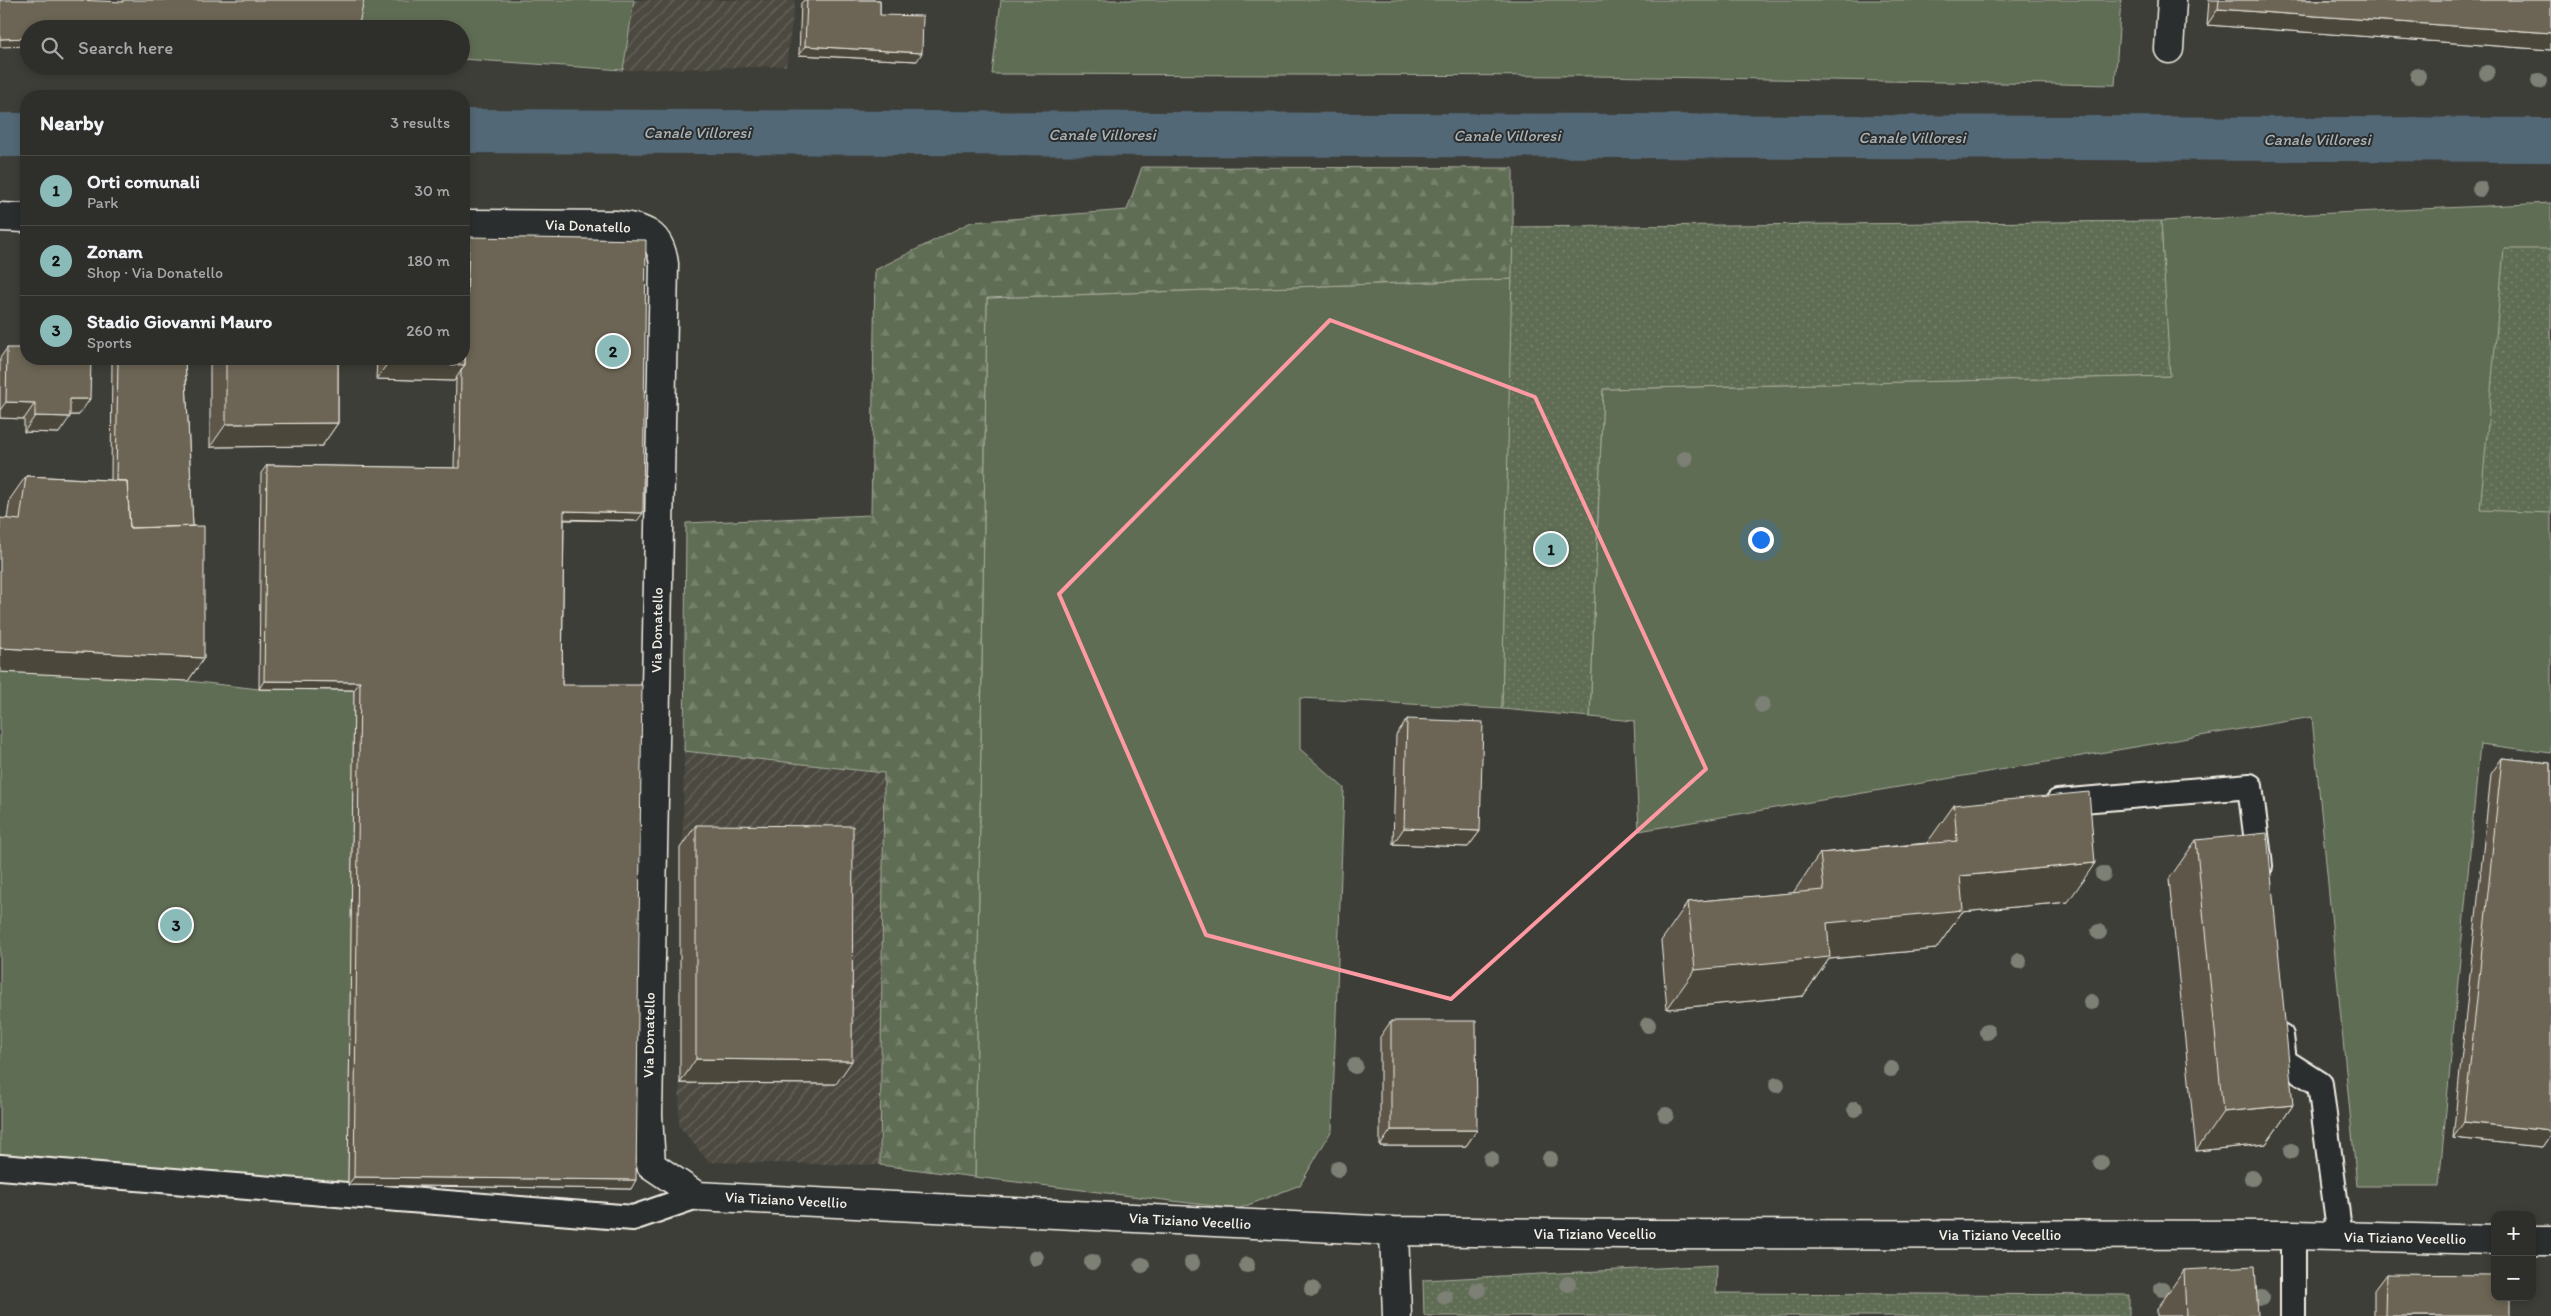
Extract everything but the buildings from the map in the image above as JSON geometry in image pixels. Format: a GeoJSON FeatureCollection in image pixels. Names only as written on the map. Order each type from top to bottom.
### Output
{"type":"FeatureCollection","features":[{"type":"Feature","properties":{"kind":"street"},"geometry":{"type":"LineString","coordinates":[[2169,49],[2172,0]]}},
{"type":"Feature","properties":{"kind":"street"},"geometry":{"type":"LineString","coordinates":[[0,217],[20,218]]}},
{"type":"Feature","properties":{"kind":"street","name":"Via Donatello"},"geometry":{"type":"LineString","coordinates":[[470,224],[623,226],[637,228],[654,236],[662,249],[664,274],[648,1115],[651,1165],[696,1196]]}},
{"type":"Feature","properties":{"kind":"street","name":"Via Tiziano Vecellio"},"geometry":{"type":"LineString","coordinates":[[696,1196],[1394,1231],[1623,1234],[2293,1235],[2491,1240]]}},
{"type":"Feature","properties":{"kind":"street"},"geometry":{"type":"LineString","coordinates":[[1394,1231],[1396,1316]]}},
{"type":"Feature","properties":{"kind":"street"},"geometry":{"type":"LineString","coordinates":[[2536,1241],[2551,1241]]}},
{"type":"Feature","properties":{"kind":"lane"},"geometry":{"type":"LineString","coordinates":[[2034,804],[2250,786],[2262,884]]}},
{"type":"Feature","properties":{"kind":"lane"},"geometry":{"type":"LineString","coordinates":[[2278,1012],[2284,1061],[2320,1084],[2340,1236]]}},
{"type":"Feature","properties":{"kind":"lane"},"geometry":{"type":"LineString","coordinates":[[0,1167],[633,1218],[696,1196]]}},
{"type":"Feature","properties":{"kind":"lane"},"geometry":{"type":"LineString","coordinates":[[2293,1235],[2293,1316]]}},
{"type":"Feature","properties":{"kind":"highlighted area"},"geometry":{"type":"Polygon","coordinates":[[[1330,320],[1535,397],[1706,769],[1451,999],[1206,935],[1059,594],[1330,320]]]}},
{"type":"Feature","properties":{"kind":"shaded area"},"geometry":{"type":"Polygon","coordinates":[[[634,0],[795,0],[786,66],[623,70],[634,0]]]}},
{"type":"Feature","properties":{"kind":"shaded area"},"geometry":{"type":"Polygon","coordinates":[[[684,751],[884,773],[880,1165],[709,1162],[679,1126],[684,751]]]}},
{"type":"Feature","properties":{"kind":"green space"},"geometry":{"type":"Polygon","coordinates":[[[360,0],[634,0],[623,70],[470,60],[470,20],[356,20],[360,0]]]}},
{"type":"Feature","properties":{"kind":"green space"},"geometry":{"type":"Polygon","coordinates":[[[1001,0],[2121,0],[2115,85],[1595,76],[992,74],[1001,0]]]}},
{"type":"Feature","properties":{"kind":"green space"},"geometry":{"type":"Polygon","coordinates":[[[1142,167],[1513,168],[1513,279],[987,298],[975,1177],[880,1165],[884,773],[684,751],[686,523],[871,515],[875,270],[971,222],[1127,210],[1142,167]]]}},
{"type":"Feature","properties":{"kind":"green space"},"geometry":{"type":"Polygon","coordinates":[[[2551,203],[2551,753],[2480,744],[2439,1186],[2357,1186],[2312,717],[1639,831],[1634,721],[1590,717],[1603,389],[2169,376],[2161,221],[2551,203]]]}},
{"type":"Feature","properties":{"kind":"green space"},"geometry":{"type":"Polygon","coordinates":[[[2161,221],[2170,376],[1603,389],[1590,717],[1502,709],[1513,227],[2161,221]]]}},
{"type":"Feature","properties":{"kind":"green space"},"geometry":{"type":"Polygon","coordinates":[[[2504,249],[2551,249],[2551,513],[2480,510],[2504,249]]]}},
{"type":"Feature","properties":{"kind":"green space"},"geometry":{"type":"Polygon","coordinates":[[[1513,279],[1502,709],[1300,698],[1300,749],[1344,788],[1332,1130],[1300,1185],[1238,1209],[975,1177],[987,298],[1513,279]]]}},
{"type":"Feature","properties":{"kind":"green space"},"geometry":{"type":"Polygon","coordinates":[[[0,672],[188,681],[259,689],[354,690],[348,1185],[0,1159],[0,672]]]}},
{"type":"Feature","properties":{"kind":"green space"},"geometry":{"type":"Polygon","coordinates":[[[1717,1265],[1716,1293],[2129,1295],[2129,1316],[1424,1316],[1423,1280],[1717,1265]]]}},
{"type":"Feature","properties":{"kind":"waterway","name":"Canale Villoresi"},"geometry":{"type":"LineString","coordinates":[[470,131],[2551,140]]}},
{"type":"Feature","properties":{"kind":"waterway","name":"Canale Villoresi"},"geometry":{"type":"LineString","coordinates":[[0,135],[20,135]]}},
{"type":"Feature","properties":{"kind":"place","name":"Zonam"},"geometry":{"type":"Point","coordinates":[613,351]}},
{"type":"Feature","properties":{"kind":"place","name":"Orti comunali"},"geometry":{"type":"Point","coordinates":[1551,549]}},
{"type":"Feature","properties":{"kind":"place","name":"Stadio Giovanni Mauro"},"geometry":{"type":"Point","coordinates":[176,925]}}]}
